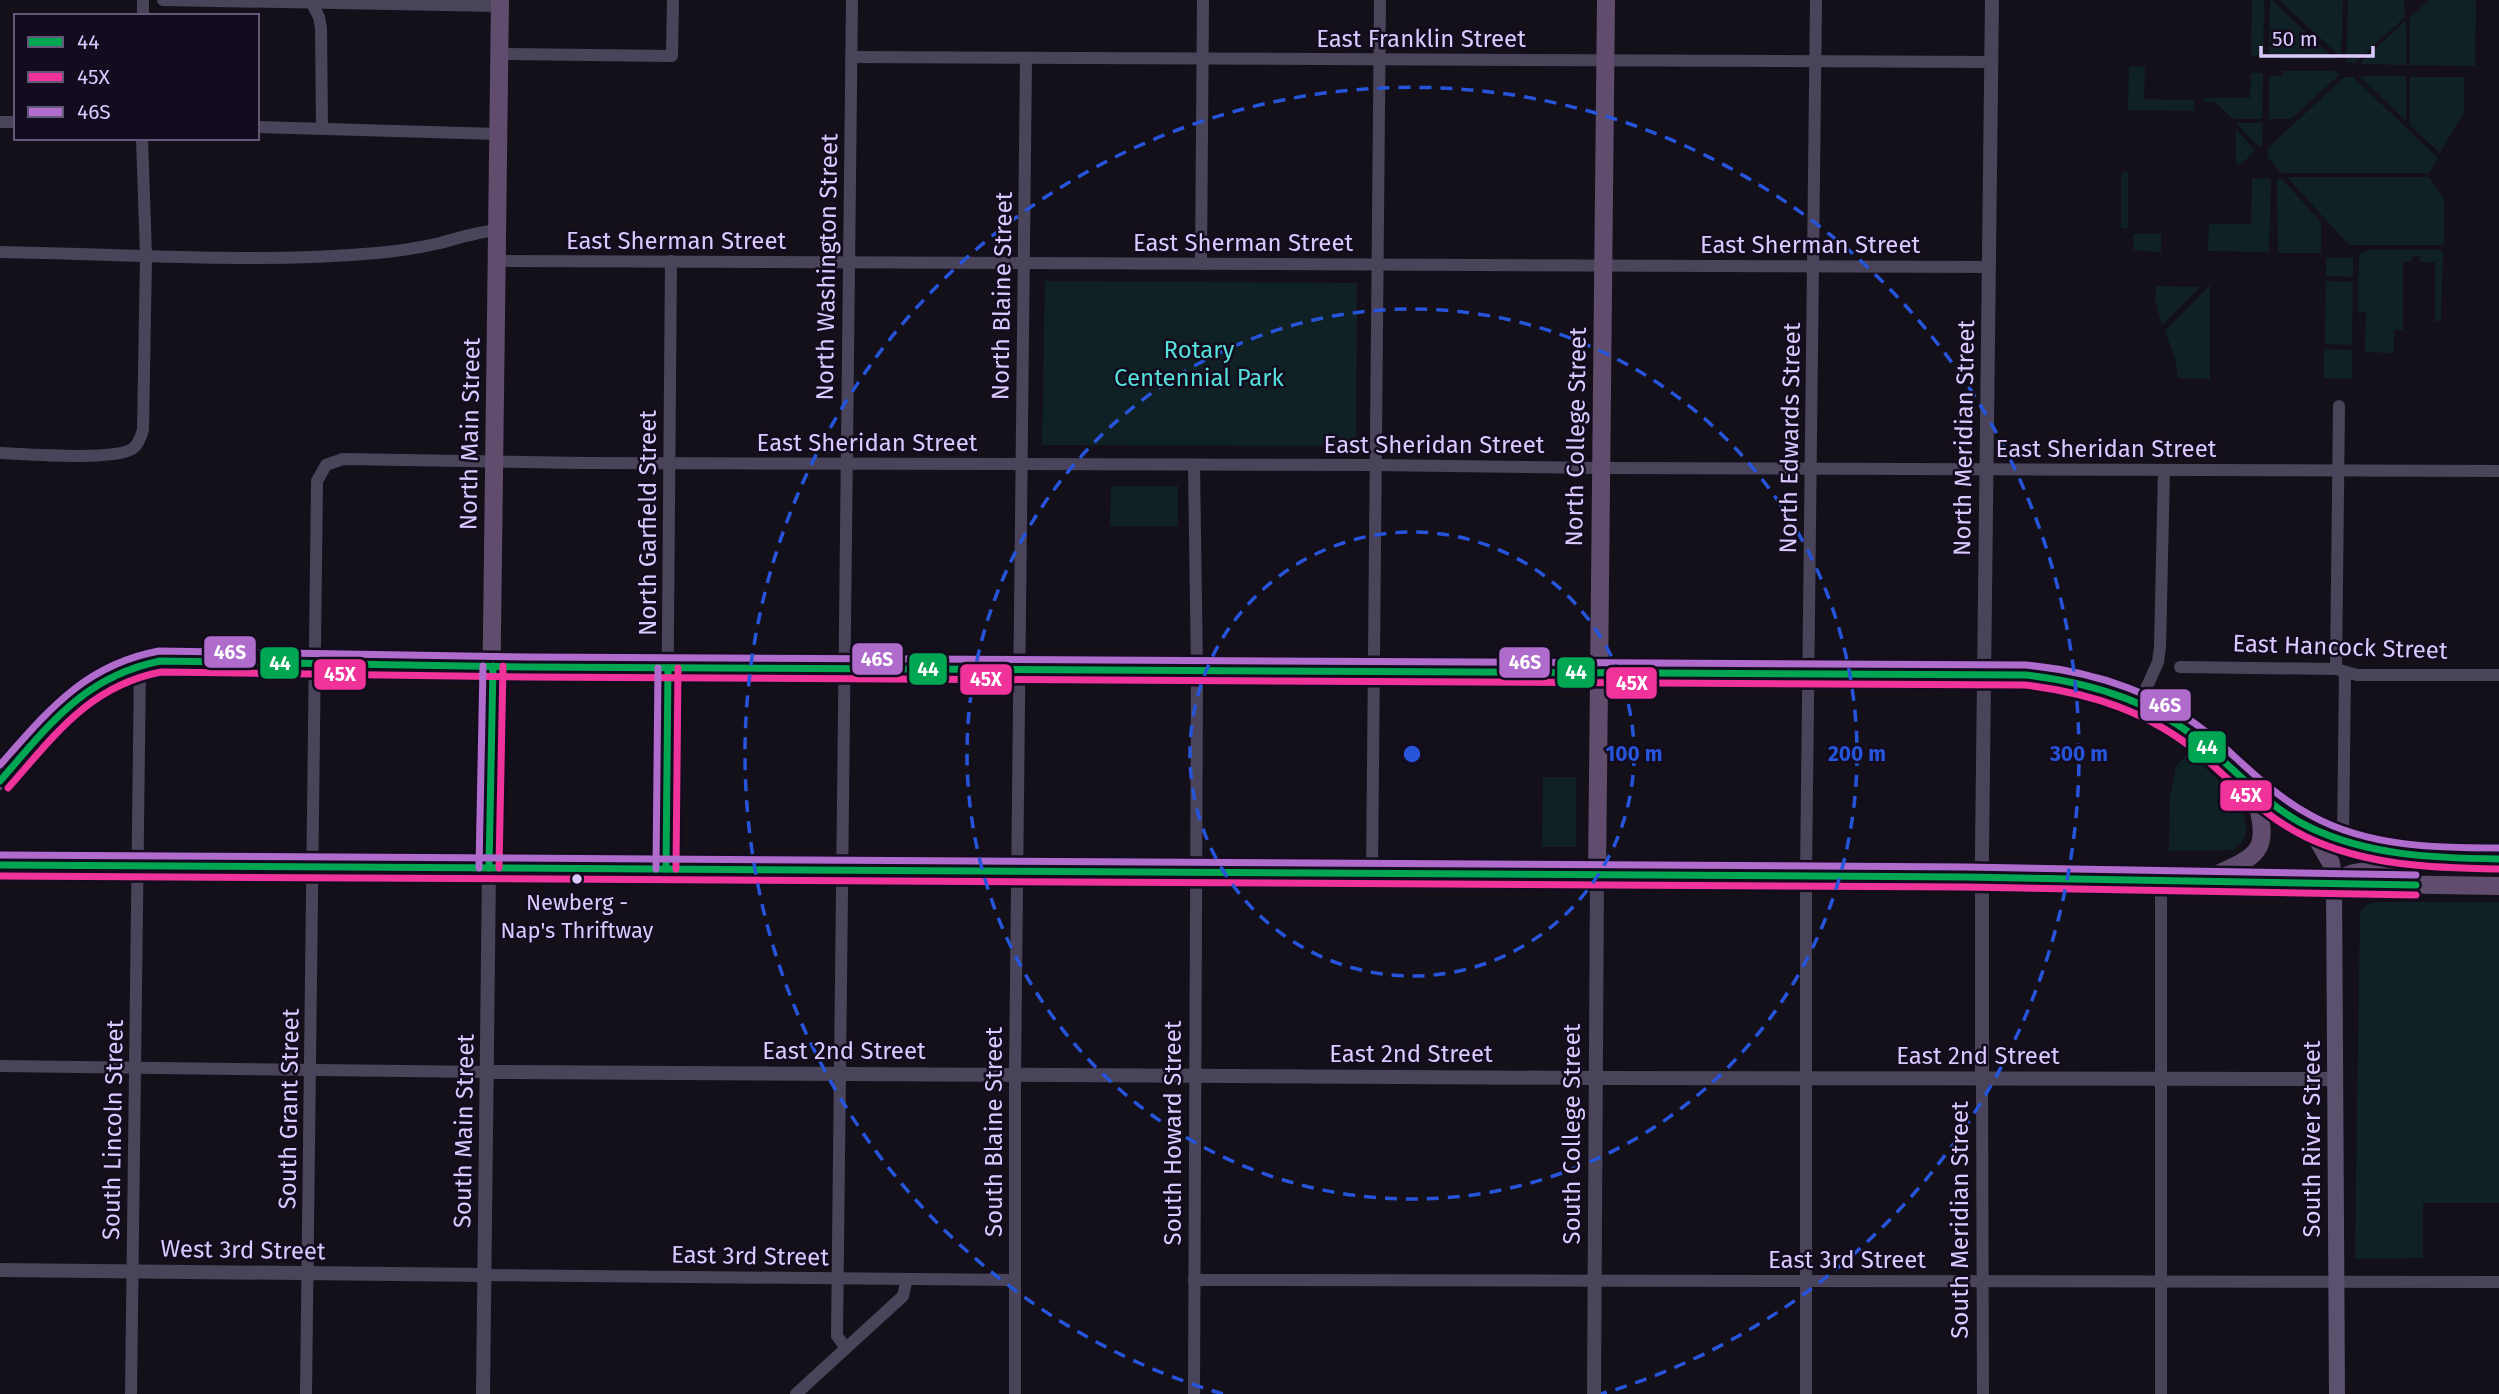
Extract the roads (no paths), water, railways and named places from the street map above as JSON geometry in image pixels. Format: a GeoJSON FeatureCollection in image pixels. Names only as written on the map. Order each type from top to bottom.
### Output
{"type":"FeatureCollection","features":[{"type":"Feature","properties":{"kind":"main road","name":"North College Street"},"geometry":{"type":"LineString","coordinates":[[1597,875],[1606,0]]}},
{"type":"Feature","properties":{"kind":"main road","name":"North Main Street"},"geometry":{"type":"LineString","coordinates":[[489,868],[500,3]]}},
{"type":"Feature","properties":{"kind":"main road"},"geometry":{"type":"LineString","coordinates":[[0,780],[88,691],[118,673],[160,661],[668,668],[2026,675],[2061,678],[2110,690],[2140,702],[2208,747],[2254,790],[2283,812],[2343,842],[2401,856],[2499,859]]}},
{"type":"Feature","properties":{"kind":"main road"},"geometry":{"type":"LineString","coordinates":[[2205,880],[2255,855],[2260,845],[2263,825],[2254,790]]}},
{"type":"Feature","properties":{"kind":"main road"},"geometry":{"type":"LineString","coordinates":[[2311,828],[2331,863],[2334,884]]}},
{"type":"Feature","properties":{"kind":"main road"},"geometry":{"type":"LineString","coordinates":[[2334,884],[2346,875],[2357,872],[2385,870],[2434,858]]}},
{"type":"Feature","properties":{"kind":"main road"},"geometry":{"type":"LineString","coordinates":[[0,865],[1982,877],[2499,886]]}},
{"type":"Feature","properties":{"kind":"main road","name":"South River Street"},"geometry":{"type":"LineString","coordinates":[[2334,884],[2337,1394]]}},
{"type":"Feature","properties":{"kind":"street"},"geometry":{"type":"LineString","coordinates":[[163,0],[500,3]]}},
{"type":"Feature","properties":{"kind":"street"},"geometry":{"type":"LineString","coordinates":[[499,54],[672,57],[673,0]]}},
{"type":"Feature","properties":{"kind":"street","name":"North Washington Street"},"geometry":{"type":"LineString","coordinates":[[846,1348],[837,1336],[837,1278],[852,0]]}},
{"type":"Feature","properties":{"kind":"street"},"geometry":{"type":"LineString","coordinates":[[1201,264],[1203,0]]}},
{"type":"Feature","properties":{"kind":"street"},"geometry":{"type":"LineString","coordinates":[[1372,874],[1380,0]]}},
{"type":"Feature","properties":{"kind":"street","name":"North Edwards Street"},"geometry":{"type":"LineString","coordinates":[[1806,1394],[1806,876],[1816,0]]}},
{"type":"Feature","properties":{"kind":"street","name":"North Meridian Street"},"geometry":{"type":"LineString","coordinates":[[1982,877],[1992,0]]}},
{"type":"Feature","properties":{"kind":"street"},"geometry":{"type":"LineString","coordinates":[[310,1],[319,17],[321,28],[321,128]]}},
{"type":"Feature","properties":{"kind":"street","name":"East Franklin Street"},"geometry":{"type":"LineString","coordinates":[[851,57],[1991,62]]}},
{"type":"Feature","properties":{"kind":"street","name":"North Blaine Street"},"geometry":{"type":"LineString","coordinates":[[1018,871],[1026,58]]}},
{"type":"Feature","properties":{"kind":"street"},"geometry":{"type":"LineString","coordinates":[[259,127],[498,134]]}},
{"type":"Feature","properties":{"kind":"street"},"geometry":{"type":"LineString","coordinates":[[0,453],[108,454],[133,448],[140,440],[143,430],[146,256],[142,140]]}},
{"type":"Feature","properties":{"kind":"street"},"geometry":{"type":"LineString","coordinates":[[0,252],[303,258],[410,249],[497,230]]}},
{"type":"Feature","properties":{"kind":"street","name":"East Sherman Street"},"geometry":{"type":"LineString","coordinates":[[496,261],[1989,267]]}},
{"type":"Feature","properties":{"kind":"street","name":"North Garfield Street"},"geometry":{"type":"LineString","coordinates":[[666,869],[671,261]]}},
{"type":"Feature","properties":{"kind":"street"},"geometry":{"type":"LineString","coordinates":[[2339,406],[2343,842]]}},
{"type":"Feature","properties":{"kind":"street","name":"East Sheridan Street"},"geometry":{"type":"LineString","coordinates":[[326,465],[343,459],[1194,466],[2499,471]]}},
{"type":"Feature","properties":{"kind":"street","name":"South Grant Street"},"geometry":{"type":"LineString","coordinates":[[306,1394],[317,481],[326,465]]}},
{"type":"Feature","properties":{"kind":"street","name":"South Howard Street"},"geometry":{"type":"LineString","coordinates":[[1194,466],[1197,671],[1194,1394]]}},
{"type":"Feature","properties":{"kind":"street"},"geometry":{"type":"LineString","coordinates":[[2140,702],[2158,662],[2160,647],[2164,470]]}},
{"type":"Feature","properties":{"kind":"street","name":"South Lincoln Street"},"geometry":{"type":"LineString","coordinates":[[131,1394],[140,665]]}},
{"type":"Feature","properties":{"kind":"street","name":"East Hancock Street"},"geometry":{"type":"LineString","coordinates":[[2180,667],[2340,670],[2357,675],[2499,675]]}},
{"type":"Feature","properties":{"kind":"street","name":"South Main Street"},"geometry":{"type":"LineString","coordinates":[[483,1394],[489,868]]}},
{"type":"Feature","properties":{"kind":"street","name":"South Blaine Street"},"geometry":{"type":"LineString","coordinates":[[1014,1394],[1018,871]]}},
{"type":"Feature","properties":{"kind":"street","name":"South College Street"},"geometry":{"type":"LineString","coordinates":[[1594,1394],[1597,875]]}},
{"type":"Feature","properties":{"kind":"street","name":"South Meridian Street"},"geometry":{"type":"LineString","coordinates":[[1982,877],[1983,1394]]}},
{"type":"Feature","properties":{"kind":"street"},"geometry":{"type":"LineString","coordinates":[[2161,880],[2161,1394]]}},
{"type":"Feature","properties":{"kind":"street"},"geometry":{"type":"LineString","coordinates":[[0,1066],[487,1072]]}},
{"type":"Feature","properties":{"kind":"street","name":"East 2nd Street"},"geometry":{"type":"LineString","coordinates":[[487,1072],[2335,1079]]}},
{"type":"Feature","properties":{"kind":"street","name":"West 3rd Street"},"geometry":{"type":"LineString","coordinates":[[0,1270],[485,1275]]}},
{"type":"Feature","properties":{"kind":"street","name":"East 3rd Street"},"geometry":{"type":"LineString","coordinates":[[485,1275],[1014,1280]]}},
{"type":"Feature","properties":{"kind":"street"},"geometry":{"type":"LineString","coordinates":[[796,1394],[903,1296],[907,1279]]}},
{"type":"Feature","properties":{"kind":"street","name":"East 3rd Street"},"geometry":{"type":"LineString","coordinates":[[1194,1280],[2499,1282]]}},
{"type":"Feature","properties":{"kind":"place","name":"Newberg - Nap's Thriftway"},"geometry":{"type":"Point","coordinates":[577,879]}},
{"type":"Feature","properties":{"kind":"park label","name":"Rotary Centennial Park"},"geometry":{"type":"Point","coordinates":[1199,364]}}]}
